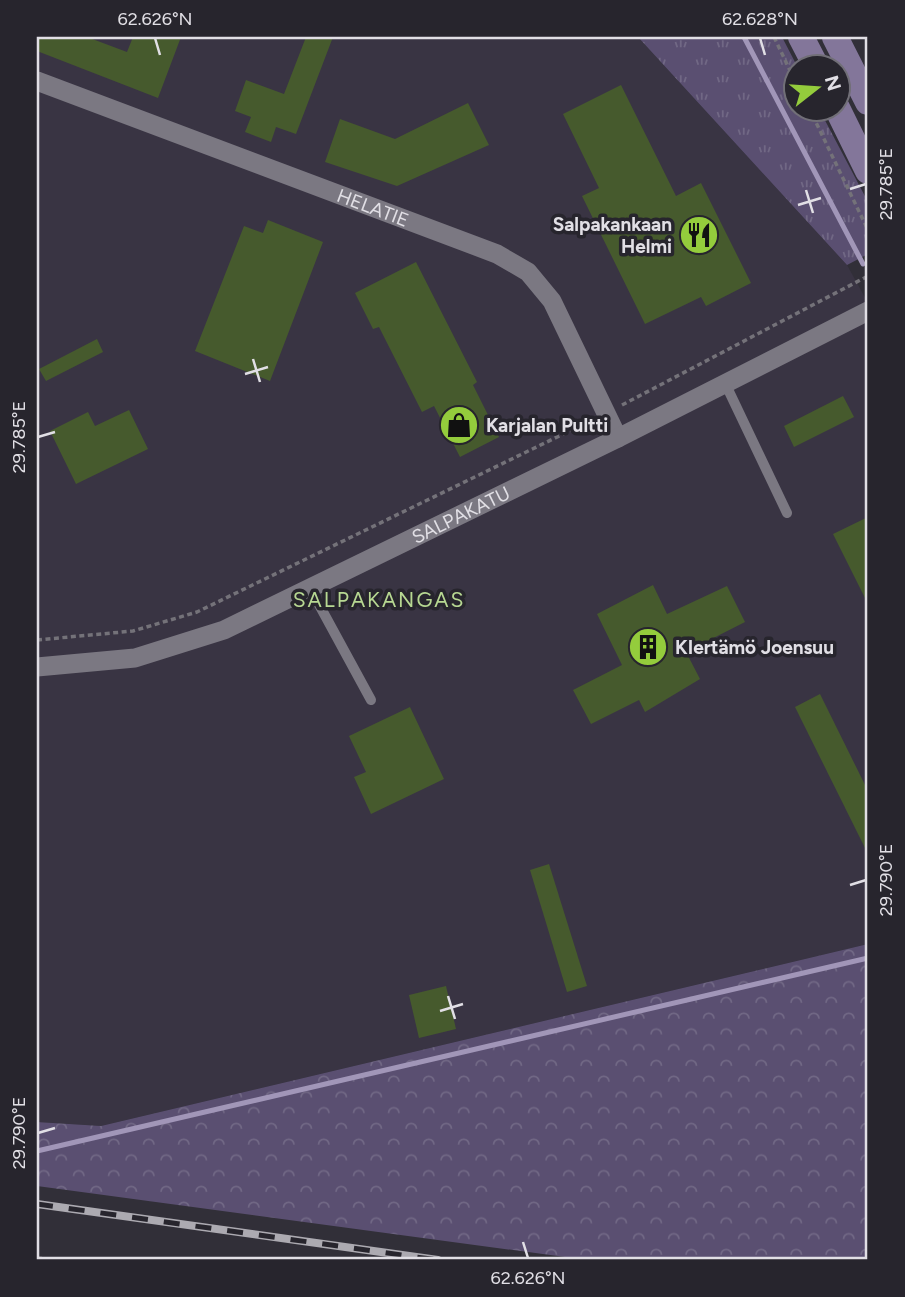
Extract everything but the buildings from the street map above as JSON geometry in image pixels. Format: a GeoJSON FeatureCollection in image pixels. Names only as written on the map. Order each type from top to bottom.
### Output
{"type":"FeatureCollection","features":[{"type":"Feature","properties":{"kind":"main road"},"geometry":{"type":"LineString","coordinates":[[835,37],[868,102]]}},
{"type":"Feature","properties":{"kind":"main road"},"geometry":{"type":"LineString","coordinates":[[844,122],[868,171]]}},
{"type":"Feature","properties":{"kind":"street","name":"HELATIE"},"geometry":{"type":"LineString","coordinates":[[37,81],[497,254],[528,272],[552,301],[618,439]]}},
{"type":"Feature","properties":{"kind":"street","name":"SALPAKATU"},"geometry":{"type":"LineString","coordinates":[[37,667],[135,657],[224,630],[618,439],[868,312]]}},
{"type":"Feature","properties":{"kind":"lane"},"geometry":{"type":"LineString","coordinates":[[725,383],[787,513]]}},
{"type":"Feature","properties":{"kind":"lane"},"geometry":{"type":"LineString","coordinates":[[310,588],[371,701]]}},
{"type":"Feature","properties":{"kind":"path"},"geometry":{"type":"LineString","coordinates":[[774,37],[782,54]]}},
{"type":"Feature","properties":{"kind":"path"},"geometry":{"type":"LineString","coordinates":[[816,122],[868,230]]}},
{"type":"Feature","properties":{"kind":"path"},"geometry":{"type":"LineString","coordinates":[[37,640],[133,631],[197,612],[607,413],[868,276]]}},
{"type":"Feature","properties":{"kind":"path"},"geometry":{"type":"LineString","coordinates":[[37,1258],[59,1260]]}},
{"type":"Feature","properties":{"kind":"shaded area"},"geometry":{"type":"Polygon","coordinates":[[[37,37],[638,37],[847,265],[868,303],[868,944],[101,1126],[37,1122],[37,37]]]}},
{"type":"Feature","properties":{"kind":"green space"},"geometry":{"type":"Polygon","coordinates":[[[638,37],[782,37],[790,52],[782,52],[782,122],[826,122],[868,202],[868,254],[847,265],[638,37]]]}},
{"type":"Feature","properties":{"kind":"green space"},"geometry":{"type":"Polygon","coordinates":[[[868,944],[868,1260],[587,1260],[37,1186],[37,1122],[101,1126],[868,944]]]}},
{"type":"Feature","properties":{"kind":"waterway"},"geometry":{"type":"LineString","coordinates":[[744,37],[863,264]]}},
{"type":"Feature","properties":{"kind":"waterway"},"geometry":{"type":"LineString","coordinates":[[37,1151],[868,958]]}},
{"type":"Feature","properties":{"kind":"railway"},"geometry":{"type":"LineString","coordinates":[[37,1204],[438,1260]]}},
{"type":"Feature","properties":{"kind":"place","name":"Salpakankaan Helmi"},"geometry":{"type":"Point","coordinates":[699,235]}},
{"type":"Feature","properties":{"kind":"place","name":"Karjalan Pultti"},"geometry":{"type":"Point","coordinates":[459,425]}},
{"type":"Feature","properties":{"kind":"place","name":"KIertämö Joensuu"},"geometry":{"type":"Point","coordinates":[648,647]}},
{"type":"Feature","properties":{"kind":"district","name":"SALPAKANGAS"},"geometry":{"type":"Point","coordinates":[379,600]}}]}
